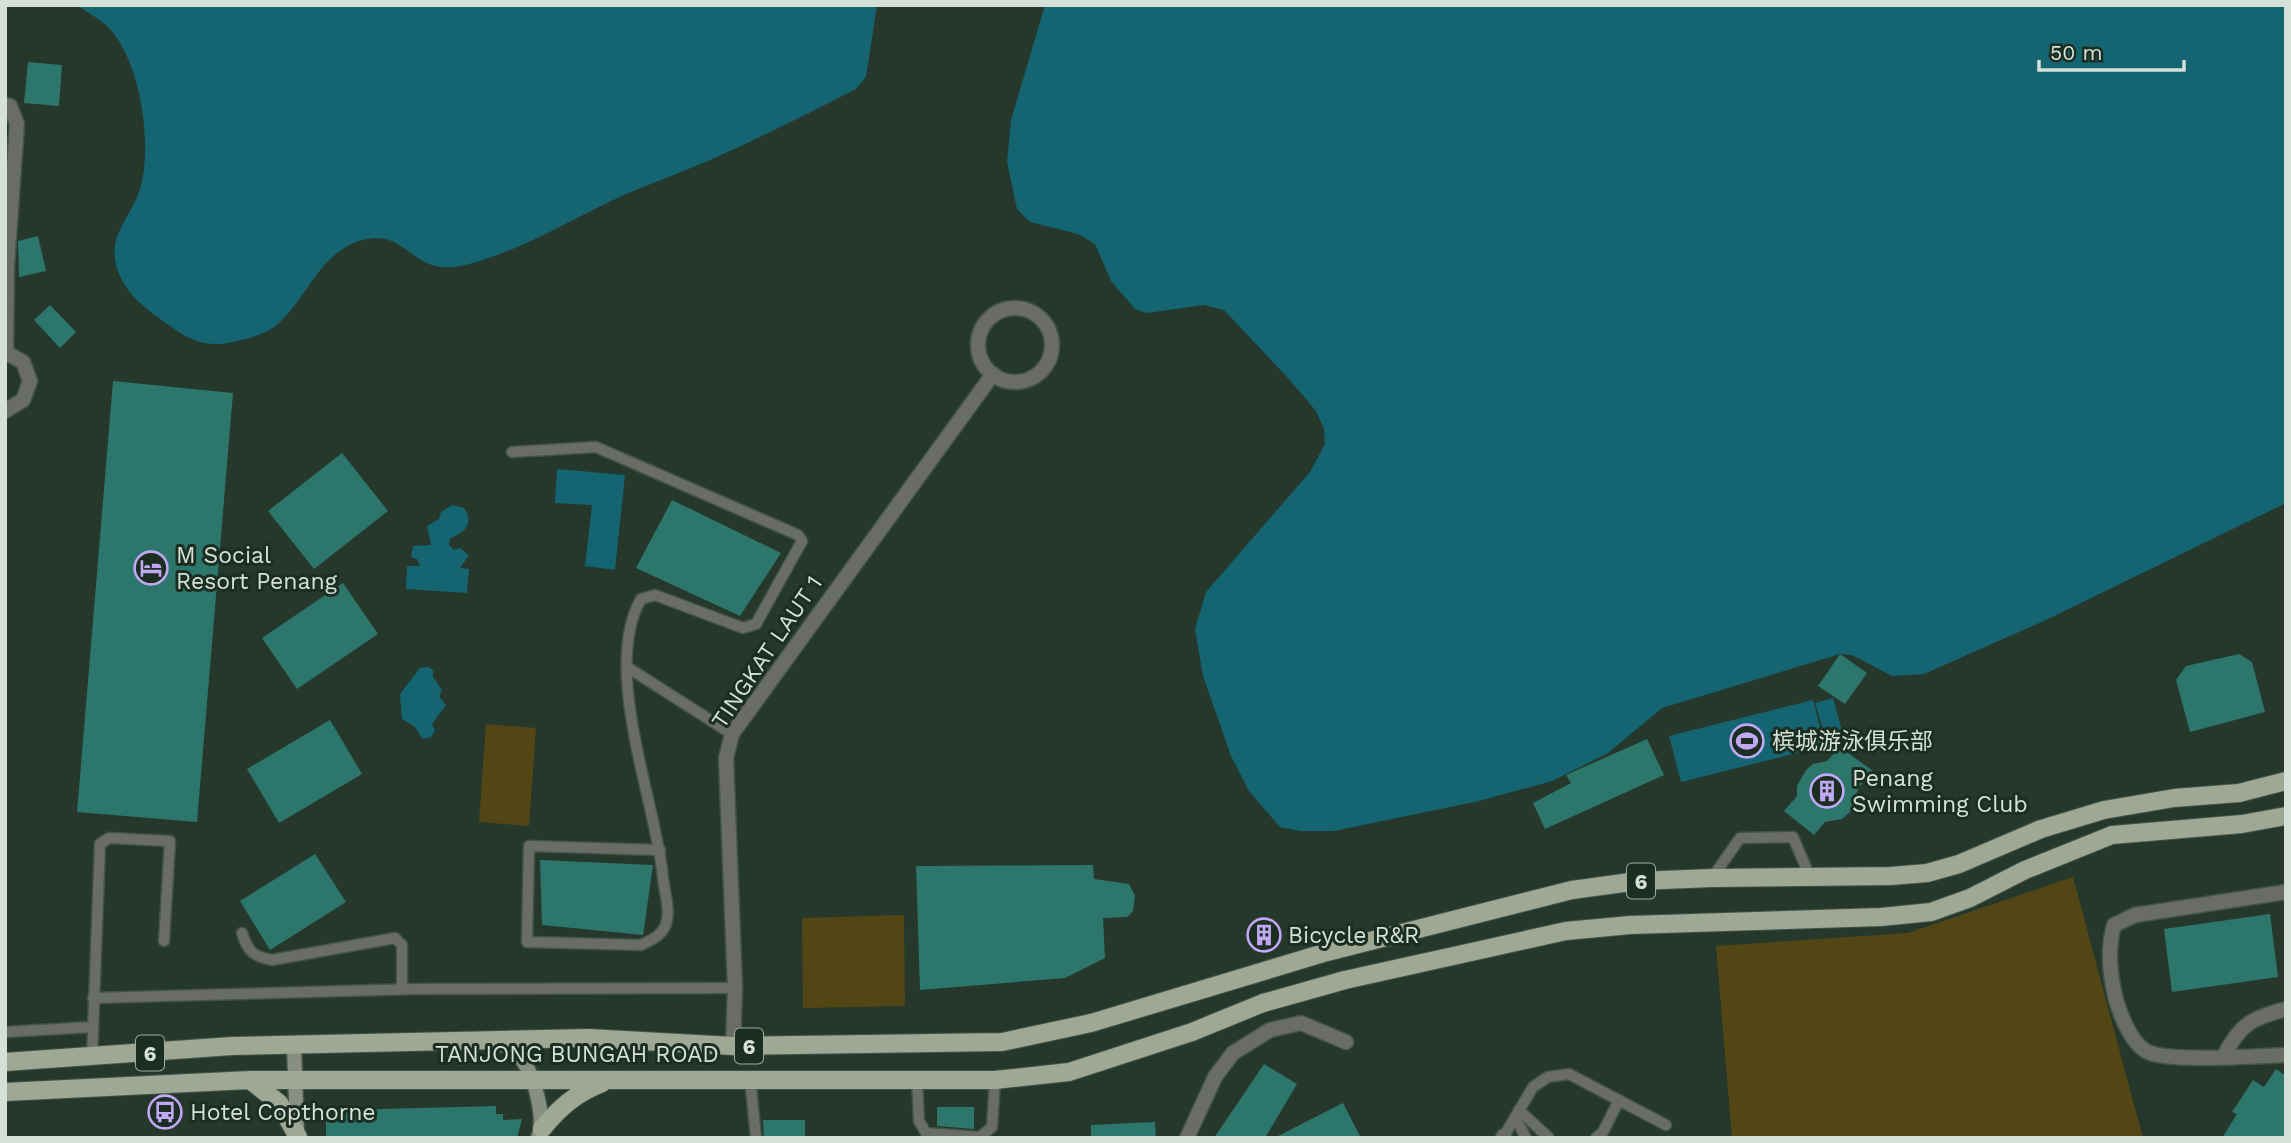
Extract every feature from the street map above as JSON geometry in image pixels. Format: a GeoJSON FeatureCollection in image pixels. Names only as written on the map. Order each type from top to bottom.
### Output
{"type":"FeatureCollection","features":[{"type":"Feature","properties":{"kind":"main road","name":"TANJONG BUNGAH ROAD"},"geometry":{"type":"LineString","coordinates":[[5,1062],[92,1058],[232,1046],[588,1038],[733,1046],[1002,1042],[1091,1023],[1327,952],[1572,890],[1638,881],[1927,873],[1959,864],[2041,829],[2104,810],[2174,798],[2239,793],[2286,781]]}},
{"type":"Feature","properties":{"kind":"main road","name":"TANJONG BUNGAH ROAD"},"geometry":{"type":"LineString","coordinates":[[5,1092],[250,1080],[995,1080],[1069,1072],[1192,1032],[1263,1003],[1345,980],[1566,931],[1630,925],[1881,917],[1931,912],[1970,898],[2025,870],[2112,835],[2242,824],[2286,816]]}},
{"type":"Feature","properties":{"kind":"main road"},"geometry":{"type":"LineString","coordinates":[[540,1134],[561,1106],[582,1091],[612,1079]]}},
{"type":"Feature","properties":{"kind":"main road"},"geometry":{"type":"LineString","coordinates":[[250,1080],[279,1103],[298,1138]]}},
{"type":"Feature","properties":{"kind":"street"},"geometry":{"type":"LineString","coordinates":[[5,105],[10,106],[17,124],[7,265],[6,352],[23,362],[30,381],[23,400],[5,411]]}},
{"type":"Feature","properties":{"kind":"street"},"geometry":{"type":"LineString","coordinates":[[1009,309],[1022,309],[1043,320],[1052,342],[1051,354],[1038,374],[1016,382],[993,374],[980,355],[979,342],[988,320],[1009,309]]}},
{"type":"Feature","properties":{"kind":"street","name":"TINGKAT LAUT 1"},"geometry":{"type":"LineString","coordinates":[[733,1046],[735,988],[726,758],[732,734],[993,374]]}},
{"type":"Feature","properties":{"kind":"street"},"geometry":{"type":"LineString","coordinates":[[2286,892],[2135,915],[2114,925],[2109,948],[2112,984],[2119,1010],[2131,1035],[2146,1051],[2175,1056],[2286,1055]]}},
{"type":"Feature","properties":{"kind":"street"},"geometry":{"type":"LineString","coordinates":[[2224,1056],[2243,1025],[2286,1009]]}},
{"type":"Feature","properties":{"kind":"street"},"geometry":{"type":"LineString","coordinates":[[1187,1138],[1215,1077],[1233,1053],[1270,1030],[1301,1023],[1346,1042]]}},
{"type":"Feature","properties":{"kind":"street"},"geometry":{"type":"LineString","coordinates":[[497,1041],[519,1056],[530,1079],[540,1134]]}},
{"type":"Feature","properties":{"kind":"street"},"geometry":{"type":"LineString","coordinates":[[294,1046],[298,1138]]}},
{"type":"Feature","properties":{"kind":"lane"},"geometry":{"type":"LineString","coordinates":[[512,452],[596,447],[798,535],[802,545],[756,624],[750,627],[743,628],[654,595],[641,599],[630,633],[627,667],[630,712],[660,850],[667,921],[658,937],[641,945],[527,942],[529,846],[660,850]]}},
{"type":"Feature","properties":{"kind":"lane"},"geometry":{"type":"LineString","coordinates":[[627,667],[732,734]]}},
{"type":"Feature","properties":{"kind":"lane"},"geometry":{"type":"LineString","coordinates":[[1712,878],[1740,838],[1788,835],[1798,841],[1810,877]]}},
{"type":"Feature","properties":{"kind":"lane"},"geometry":{"type":"LineString","coordinates":[[92,1058],[100,844],[109,838],[170,841],[164,941]]}},
{"type":"Feature","properties":{"kind":"lane"},"geometry":{"type":"LineString","coordinates":[[242,933],[247,949],[255,957],[272,960],[395,938],[402,945],[402,989]]}},
{"type":"Feature","properties":{"kind":"lane"},"geometry":{"type":"LineString","coordinates":[[93,998],[402,989],[735,988]]}},
{"type":"Feature","properties":{"kind":"lane"},"geometry":{"type":"LineString","coordinates":[[5,1032],[92,1027]]}},
{"type":"Feature","properties":{"kind":"lane"},"geometry":{"type":"LineString","coordinates":[[1504,1137],[1533,1087],[1548,1077],[1569,1074],[1666,1125]]}},
{"type":"Feature","properties":{"kind":"lane"},"geometry":{"type":"LineString","coordinates":[[750,1078],[757,1138]]}},
{"type":"Feature","properties":{"kind":"lane"},"geometry":{"type":"LineString","coordinates":[[917,1079],[919,1121],[926,1133],[980,1137],[992,1126],[995,1080]]}},
{"type":"Feature","properties":{"kind":"lane"},"geometry":{"type":"LineString","coordinates":[[1596,1138],[1603,1132],[1619,1100]]}},
{"type":"Feature","properties":{"kind":"lane"},"geometry":{"type":"LineString","coordinates":[[1517,1114],[1526,1138]]}},
{"type":"Feature","properties":{"kind":"lane"},"geometry":{"type":"LineString","coordinates":[[1517,1114],[1549,1138]]}},
{"type":"Feature","properties":{"kind":"shaded area"},"geometry":{"type":"Polygon","coordinates":[[[486,724],[536,728],[529,826],[479,822],[486,724]]]}},
{"type":"Feature","properties":{"kind":"shaded area"},"geometry":{"type":"Polygon","coordinates":[[[2073,877],[2143,1138],[1732,1138],[1716,946],[1908,933],[2073,877]]]}},
{"type":"Feature","properties":{"kind":"shaded area"},"geometry":{"type":"Polygon","coordinates":[[[904,915],[905,1006],[803,1008],[802,918],[904,915]]]}},
{"type":"Feature","properties":{"kind":"water"},"geometry":{"type":"Polygon","coordinates":[[[77,5],[877,5],[866,77],[856,89],[697,166],[624,195],[526,243],[486,259],[446,267],[432,265],[389,240],[376,238],[359,241],[346,247],[324,266],[289,313],[275,327],[254,337],[211,344],[188,337],[150,311],[136,299],[120,276],[116,263],[116,240],[136,200],[144,171],[141,103],[128,58],[118,40],[99,19],[77,5]]]}},
{"type":"Feature","properties":{"kind":"water"},"geometry":{"type":"Polygon","coordinates":[[[1045,5],[2286,5],[2286,503],[2046,620],[1924,674],[1892,676],[1852,655],[1840,654],[1662,708],[1608,753],[1552,781],[1479,801],[1334,831],[1300,831],[1280,827],[1249,791],[1231,756],[1203,676],[1195,629],[1206,592],[1310,472],[1325,444],[1324,429],[1316,411],[1224,310],[1204,305],[1147,313],[1135,309],[1111,281],[1095,244],[1078,234],[1030,222],[1017,209],[1007,162],[1011,120],[1045,5]]]}},
{"type":"Feature","properties":{"kind":"water"},"geometry":{"type":"Polygon","coordinates":[[[557,469],[625,475],[615,570],[585,566],[592,505],[555,503],[557,469]]]}},
{"type":"Feature","properties":{"kind":"water"},"geometry":{"type":"Polygon","coordinates":[[[452,505],[464,508],[468,519],[466,527],[450,539],[449,545],[454,550],[460,548],[469,555],[460,568],[469,569],[467,593],[406,589],[407,566],[420,566],[417,559],[411,557],[413,546],[431,545],[427,526],[439,519],[441,512],[452,505]]]}},
{"type":"Feature","properties":{"kind":"water"},"geometry":{"type":"Polygon","coordinates":[[[428,667],[433,670],[433,677],[442,690],[439,696],[446,705],[432,724],[435,730],[431,737],[423,739],[414,726],[402,719],[400,694],[420,668],[428,667]]]}},
{"type":"Feature","properties":{"kind":"water"},"geometry":{"type":"Polygon","coordinates":[[[1833,698],[1844,738],[1827,743],[1815,703],[1833,698]]]}},
{"type":"Feature","properties":{"kind":"water","name":"槟城游泳俱乐部"},"geometry":{"type":"Polygon","coordinates":[[[1813,700],[1825,746],[1681,782],[1669,736],[1813,700]]]}},
{"type":"Feature","properties":{"kind":"building"},"geometry":{"type":"Polygon","coordinates":[[[28,62],[62,65],[59,106],[24,103],[28,62]]]}},
{"type":"Feature","properties":{"kind":"building"},"geometry":{"type":"Polygon","coordinates":[[[38,236],[46,271],[19,277],[18,241],[38,236]]]}},
{"type":"Feature","properties":{"kind":"building"},"geometry":{"type":"Polygon","coordinates":[[[50,305],[76,332],[60,348],[34,320],[50,305]]]}},
{"type":"Feature","properties":{"kind":"building"},"geometry":{"type":"Polygon","coordinates":[[[113,381],[233,393],[197,822],[77,812],[113,381]]]}},
{"type":"Feature","properties":{"kind":"building"},"geometry":{"type":"Polygon","coordinates":[[[342,453],[388,511],[314,569],[268,511],[342,453]]]}},
{"type":"Feature","properties":{"kind":"building"},"geometry":{"type":"Polygon","coordinates":[[[672,500],[781,553],[740,616],[636,568],[672,500]]]}},
{"type":"Feature","properties":{"kind":"building"},"geometry":{"type":"Polygon","coordinates":[[[343,583],[378,634],[297,689],[262,638],[343,583]]]}},
{"type":"Feature","properties":{"kind":"building"},"geometry":{"type":"Polygon","coordinates":[[[1840,654],[1867,673],[1845,704],[1818,686],[1840,654]]]}},
{"type":"Feature","properties":{"kind":"building"},"geometry":{"type":"Polygon","coordinates":[[[2239,654],[2252,662],[2265,712],[2190,732],[2176,680],[2186,666],[2239,654]]]}},
{"type":"Feature","properties":{"kind":"building"},"geometry":{"type":"Polygon","coordinates":[[[330,720],[362,774],[279,823],[247,769],[330,720]]]}},
{"type":"Feature","properties":{"kind":"building"},"geometry":{"type":"Polygon","coordinates":[[[1647,739],[1664,775],[1545,829],[1533,803],[1571,783],[1566,775],[1647,739]]]}},
{"type":"Feature","properties":{"kind":"building","name":"Penang Swimming Club"},"geometry":{"type":"Polygon","coordinates":[[[1840,747],[1873,771],[1859,787],[1850,812],[1842,819],[1825,822],[1814,835],[1784,811],[1797,796],[1797,786],[1806,770],[1813,764],[1827,761],[1840,747]]]}},
{"type":"Feature","properties":{"kind":"building"},"geometry":{"type":"Polygon","coordinates":[[[315,854],[346,902],[270,950],[240,901],[315,854]]]}},
{"type":"Feature","properties":{"kind":"building"},"geometry":{"type":"Polygon","coordinates":[[[540,860],[653,865],[643,935],[542,925],[540,860]]]}},
{"type":"Feature","properties":{"kind":"building"},"geometry":{"type":"Polygon","coordinates":[[[1093,865],[1094,879],[1129,884],[1135,896],[1133,911],[1127,917],[1103,918],[1105,958],[1065,978],[920,990],[916,866],[1093,865]]]}},
{"type":"Feature","properties":{"kind":"building"},"geometry":{"type":"Polygon","coordinates":[[[2270,914],[2278,977],[2172,992],[2164,929],[2270,914]]]}},
{"type":"Feature","properties":{"kind":"building","name":"Bicycle R&R"},"geometry":{"type":"Polygon","coordinates":[[[1272,922],[1277,943],[1256,945],[1250,926],[1272,922]]]}},
{"type":"Feature","properties":{"kind":"building"},"geometry":{"type":"Polygon","coordinates":[[[1264,1064],[1297,1084],[1265,1138],[1214,1138],[1264,1064]]]}},
{"type":"Feature","properties":{"kind":"building"},"geometry":{"type":"Polygon","coordinates":[[[2276,1069],[2286,1076],[2286,1138],[2222,1138],[2237,1114],[2232,1112],[2253,1080],[2264,1087],[2276,1069]]]}},
{"type":"Feature","properties":{"kind":"building"},"geometry":{"type":"Polygon","coordinates":[[[1343,1103],[1361,1138],[1274,1138],[1343,1103]]]}},
{"type":"Feature","properties":{"kind":"building"},"geometry":{"type":"Polygon","coordinates":[[[496,1106],[496,1114],[503,1114],[503,1120],[522,1119],[517,1138],[326,1138],[326,1118],[343,1119],[343,1110],[496,1106]]]}},
{"type":"Feature","properties":{"kind":"building"},"geometry":{"type":"Polygon","coordinates":[[[937,1107],[974,1107],[974,1129],[937,1126],[937,1107]]]}},
{"type":"Feature","properties":{"kind":"building"},"geometry":{"type":"Polygon","coordinates":[[[763,1120],[805,1120],[805,1138],[764,1138],[763,1120]]]}},
{"type":"Feature","properties":{"kind":"building"},"geometry":{"type":"Polygon","coordinates":[[[1155,1122],[1156,1138],[1091,1138],[1091,1125],[1155,1122]]]}},
{"type":"Feature","properties":{"kind":"place","name":"M Social Resort Penang"},"geometry":{"type":"Point","coordinates":[151,568]}},
{"type":"Feature","properties":{"kind":"place","name":"槟城游泳俱乐部"},"geometry":{"type":"Point","coordinates":[1747,741]}},
{"type":"Feature","properties":{"kind":"place","name":"Penang Swimming Club"},"geometry":{"type":"Point","coordinates":[1827,791]}},
{"type":"Feature","properties":{"kind":"place","name":"Bicycle R&R"},"geometry":{"type":"Point","coordinates":[1264,935]}},
{"type":"Feature","properties":{"kind":"place","name":"Hotel Copthorne"},"geometry":{"type":"Point","coordinates":[165,1112]}}]}
